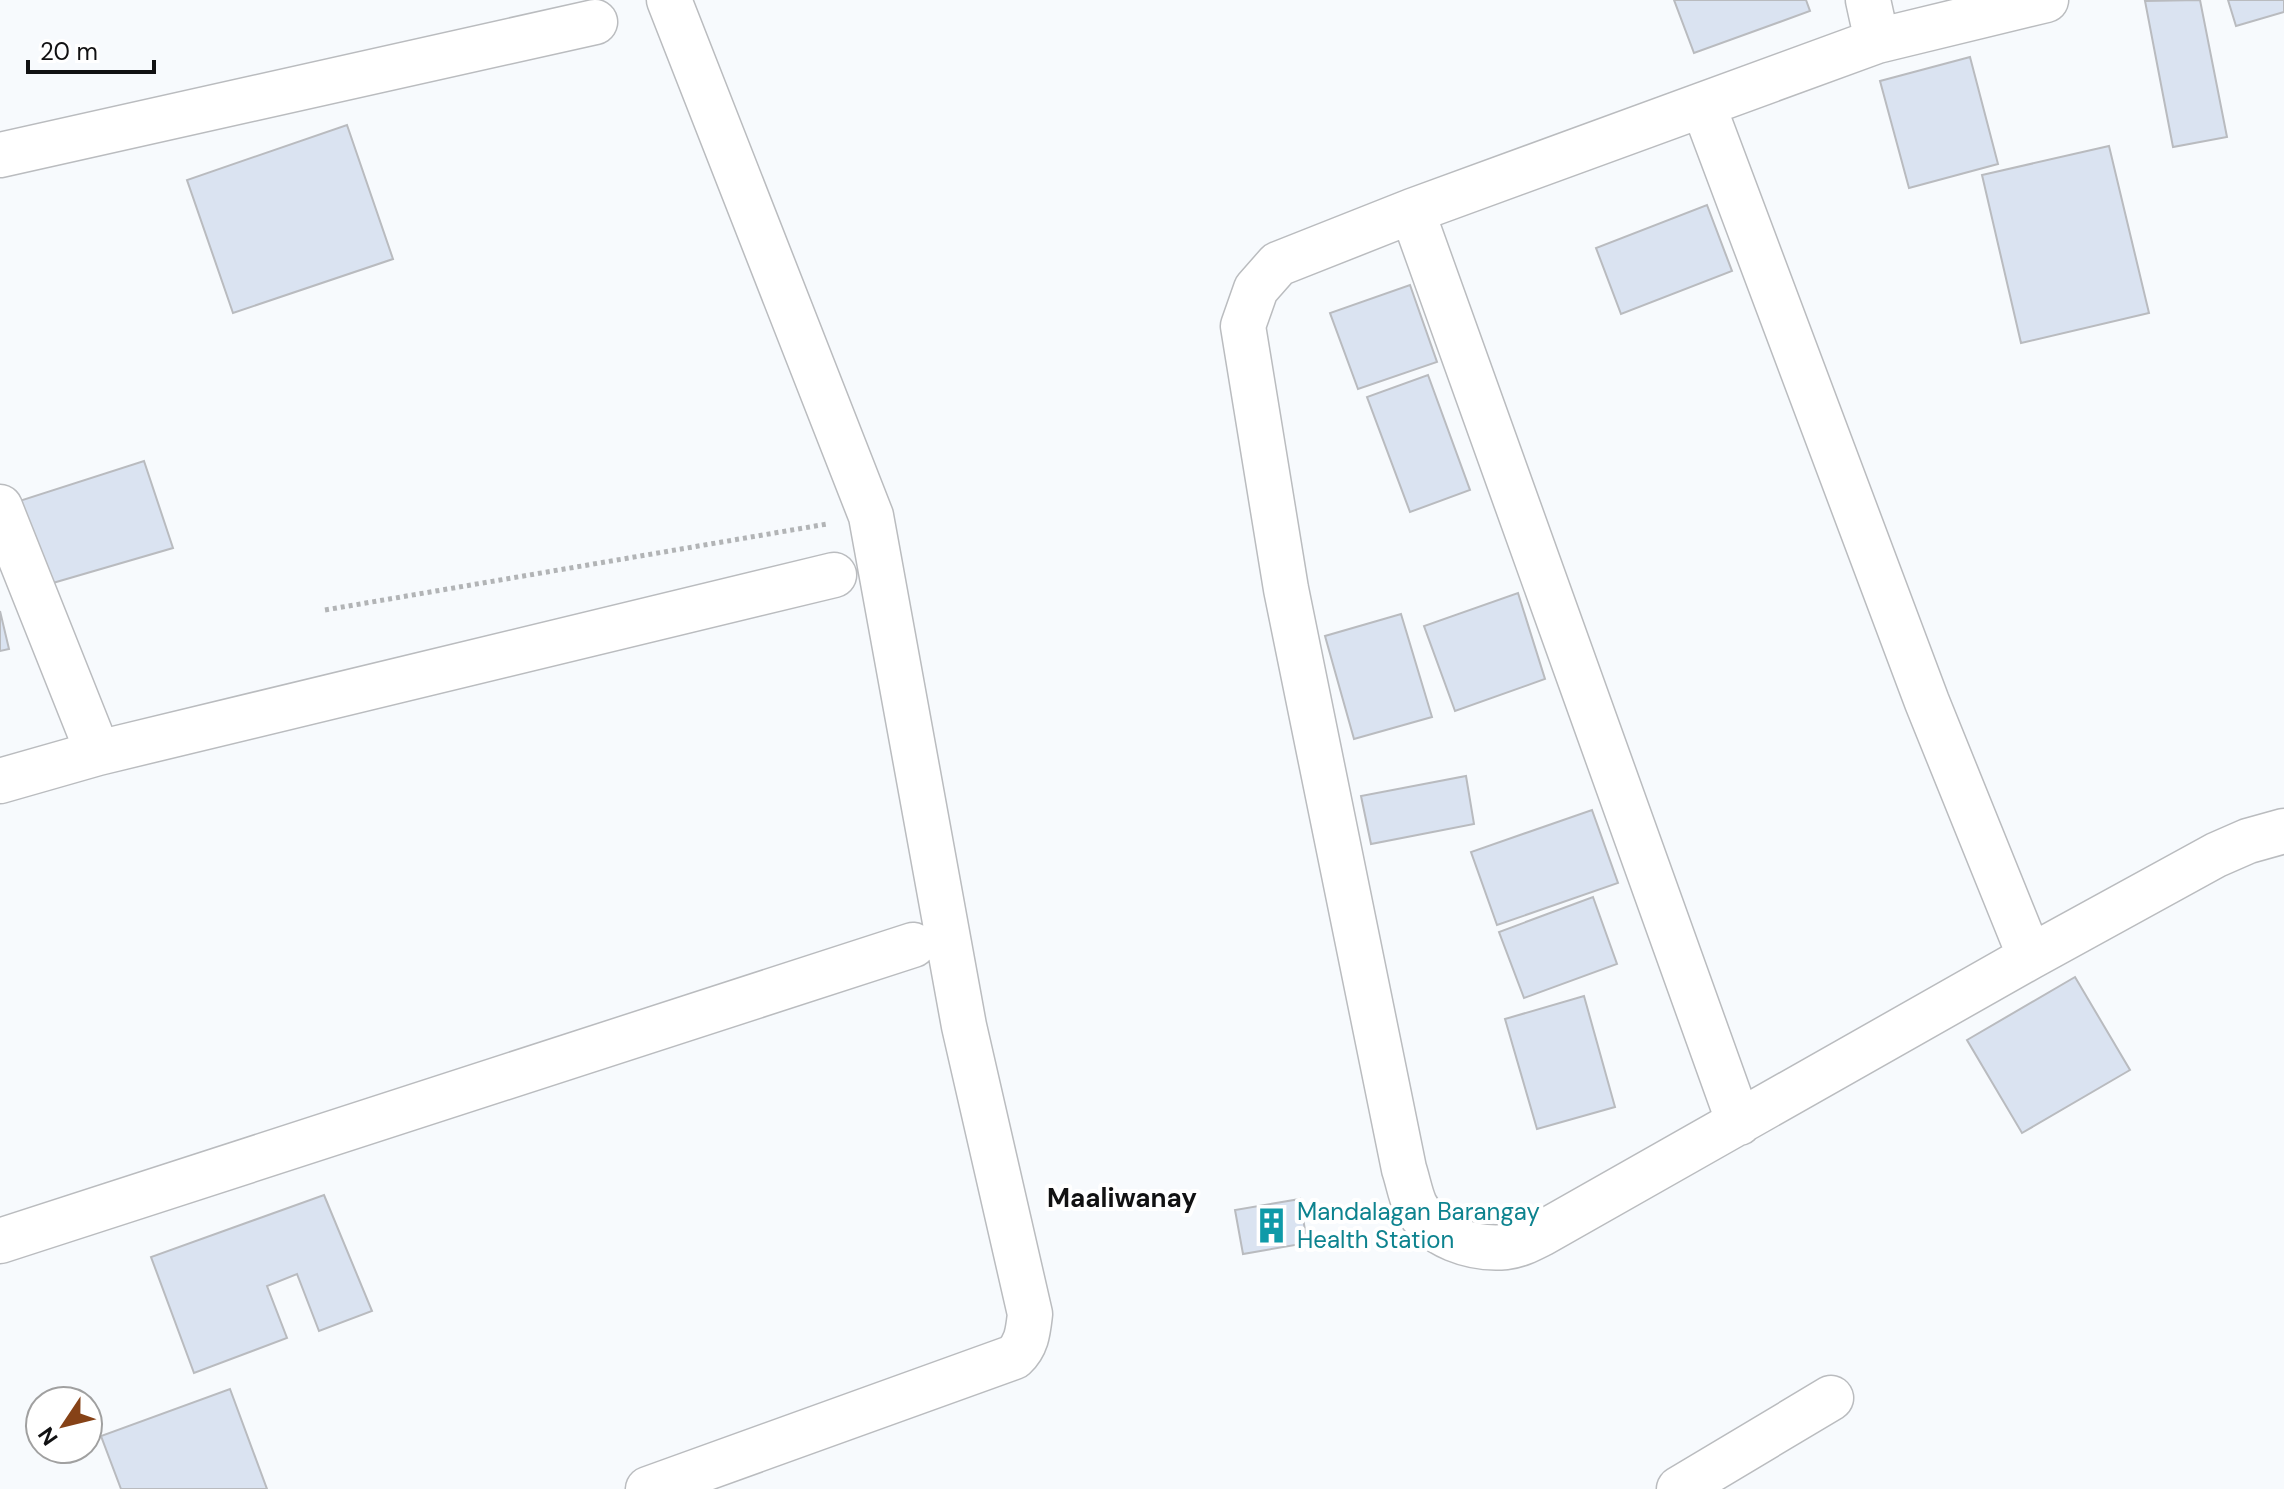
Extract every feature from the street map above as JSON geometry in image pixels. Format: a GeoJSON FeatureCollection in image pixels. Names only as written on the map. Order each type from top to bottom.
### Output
{"type":"FeatureCollection","features":[{"type":"Feature","properties":{"kind":"street"},"geometry":{"type":"LineString","coordinates":[[648,1489],[1014,1357],[1022,1350],[1027,1338],[1030,1314],[964,1026],[871,516],[669,0]]}},
{"type":"Feature","properties":{"kind":"street"},"geometry":{"type":"LineString","coordinates":[[2046,0],[1872,21],[1703,105],[1412,211],[1278,264],[1256,289],[1243,326],[1286,589],[1404,1169],[1415,1205],[1424,1219],[1437,1230],[1462,1243],[1510,1247],[1541,1234],[2216,855],[2284,831]]}},
{"type":"Feature","properties":{"kind":"street"},"geometry":{"type":"LineString","coordinates":[[0,155],[595,22]]}},
{"type":"Feature","properties":{"kind":"street"},"geometry":{"type":"LineString","coordinates":[[1703,105],[1927,702],[2030,957]]}},
{"type":"Feature","properties":{"kind":"street"},"geometry":{"type":"LineString","coordinates":[[1412,211],[1739,1123]]}},
{"type":"Feature","properties":{"kind":"street"},"geometry":{"type":"LineString","coordinates":[[0,507],[98,753]]}},
{"type":"Feature","properties":{"kind":"street"},"geometry":{"type":"LineString","coordinates":[[0,781],[98,753],[834,575]]}},
{"type":"Feature","properties":{"kind":"street"},"geometry":{"type":"LineString","coordinates":[[0,1241],[913,945]]}},
{"type":"Feature","properties":{"kind":"street"},"geometry":{"type":"LineString","coordinates":[[1679,1489],[1746,1470],[1831,1398]]}},
{"type":"Feature","properties":{"kind":"path"},"geometry":{"type":"LineString","coordinates":[[325,610],[871,516]]}},
{"type":"Feature","properties":{"kind":"building"},"geometry":{"type":"Polygon","coordinates":[[[1674,0],[1806,0],[1810,11],[1694,53],[1674,0]]]}},
{"type":"Feature","properties":{"kind":"building"},"geometry":{"type":"Polygon","coordinates":[[[2200,0],[2227,137],[2173,147],[2145,1],[2200,0]]]}},
{"type":"Feature","properties":{"kind":"building"},"geometry":{"type":"Polygon","coordinates":[[[2228,0],[2284,0],[2284,12],[2236,26],[2228,0]]]}},
{"type":"Feature","properties":{"kind":"building"},"geometry":{"type":"Polygon","coordinates":[[[1970,57],[1998,164],[1909,188],[1880,81],[1970,57]]]}},
{"type":"Feature","properties":{"kind":"building"},"geometry":{"type":"Polygon","coordinates":[[[347,125],[393,259],[233,313],[187,180],[347,125]]]}},
{"type":"Feature","properties":{"kind":"building"},"geometry":{"type":"Polygon","coordinates":[[[2109,146],[2149,313],[2021,343],[1982,175],[2109,146]]]}},
{"type":"Feature","properties":{"kind":"building"},"geometry":{"type":"Polygon","coordinates":[[[1707,205],[1732,271],[1621,314],[1596,248],[1707,205]]]}},
{"type":"Feature","properties":{"kind":"building"},"geometry":{"type":"Polygon","coordinates":[[[1410,285],[1437,362],[1358,389],[1330,313],[1410,285]]]}},
{"type":"Feature","properties":{"kind":"building"},"geometry":{"type":"Polygon","coordinates":[[[1428,375],[1470,490],[1410,512],[1367,397],[1428,375]]]}},
{"type":"Feature","properties":{"kind":"building"},"geometry":{"type":"Polygon","coordinates":[[[144,461],[173,548],[46,585],[13,503],[144,461]]]}},
{"type":"Feature","properties":{"kind":"building"},"geometry":{"type":"Polygon","coordinates":[[[1518,593],[1545,679],[1455,711],[1424,626],[1518,593]]]}},
{"type":"Feature","properties":{"kind":"building"},"geometry":{"type":"Polygon","coordinates":[[[0,611],[9,649],[0,651],[0,611]]]}},
{"type":"Feature","properties":{"kind":"building"},"geometry":{"type":"Polygon","coordinates":[[[1401,614],[1432,717],[1354,739],[1325,636],[1401,614]]]}},
{"type":"Feature","properties":{"kind":"building"},"geometry":{"type":"Polygon","coordinates":[[[1466,776],[1474,824],[1371,844],[1361,796],[1466,776]]]}},
{"type":"Feature","properties":{"kind":"building"},"geometry":{"type":"Polygon","coordinates":[[[1592,810],[1618,883],[1497,925],[1471,852],[1592,810]]]}},
{"type":"Feature","properties":{"kind":"building"},"geometry":{"type":"Polygon","coordinates":[[[1593,897],[1617,964],[1524,998],[1499,932],[1593,897]]]}},
{"type":"Feature","properties":{"kind":"building"},"geometry":{"type":"Polygon","coordinates":[[[2075,977],[2130,1070],[2022,1133],[1967,1040],[2075,977]]]}},
{"type":"Feature","properties":{"kind":"building"},"geometry":{"type":"Polygon","coordinates":[[[1584,996],[1615,1107],[1537,1129],[1505,1019],[1584,996]]]}},
{"type":"Feature","properties":{"kind":"building"},"geometry":{"type":"Polygon","coordinates":[[[324,1195],[372,1311],[319,1331],[297,1274],[267,1286],[287,1338],[194,1373],[151,1257],[324,1195]]]}},
{"type":"Feature","properties":{"kind":"building","name":"Mandalagan Barangay Health Station"},"geometry":{"type":"Polygon","coordinates":[[[1300,1199],[1307,1243],[1243,1254],[1235,1210],[1300,1199]]]}},
{"type":"Feature","properties":{"kind":"building"},"geometry":{"type":"Polygon","coordinates":[[[230,1389],[267,1489],[121,1489],[104,1444],[104,1435],[230,1389]]]}},
{"type":"Feature","properties":{"kind":"place","name":"Mandalagan Barangay Health Station"},"geometry":{"type":"Point","coordinates":[1271,1226]}},
{"type":"Feature","properties":{"kind":"district","name":"Maaliwanay"},"geometry":{"type":"Point","coordinates":[1122,1198]}}]}
